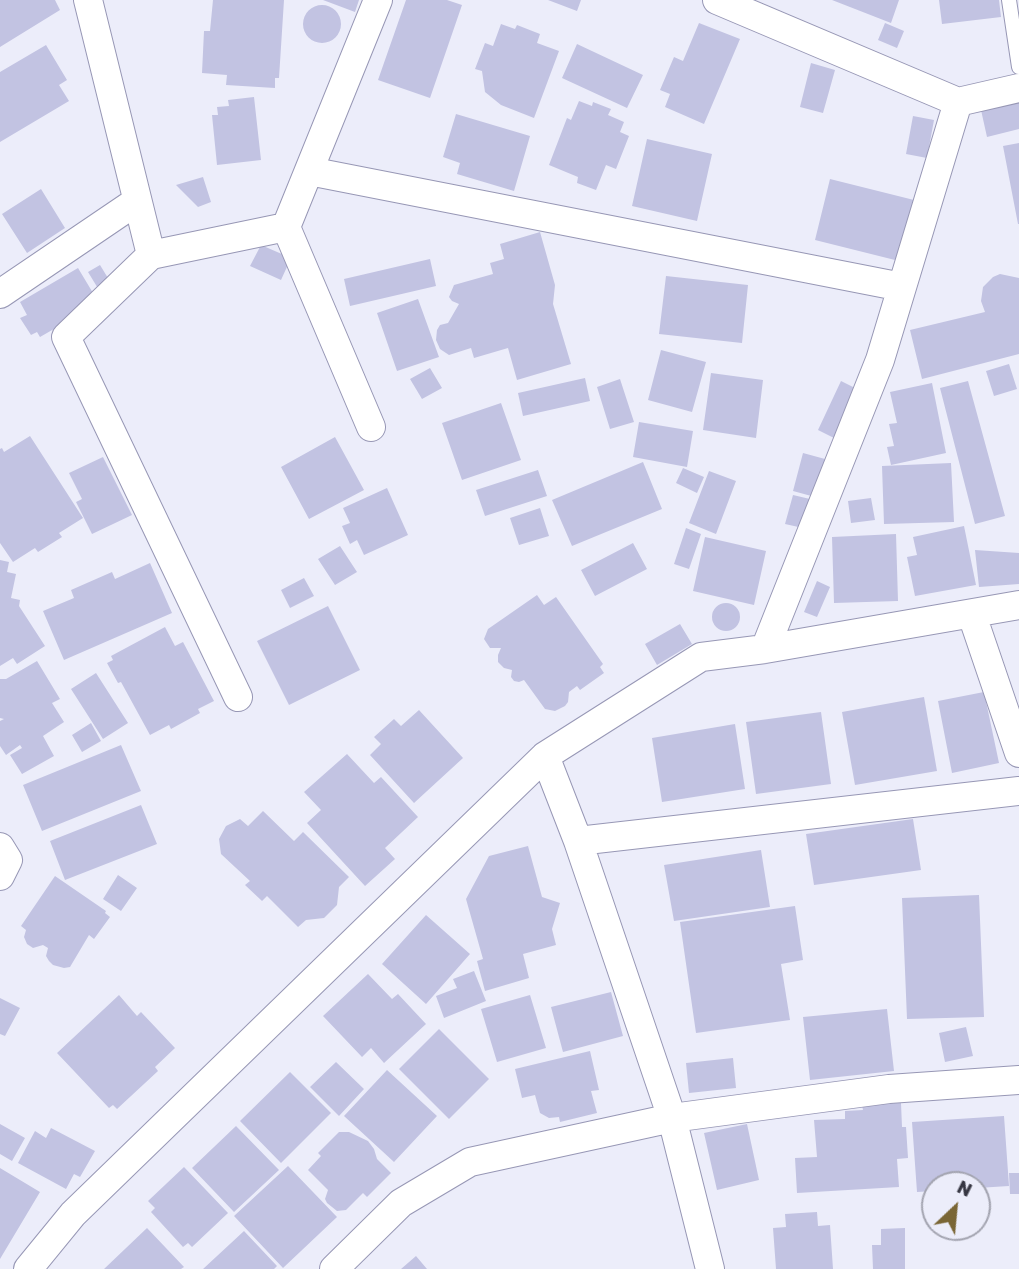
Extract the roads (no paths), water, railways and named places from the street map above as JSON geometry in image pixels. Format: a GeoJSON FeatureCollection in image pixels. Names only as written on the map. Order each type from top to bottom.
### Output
{"type":"FeatureCollection","features":[{"type":"Feature","properties":{"kind":"street"},"geometry":{"type":"LineString","coordinates":[[88,0],[150,256]]}},
{"type":"Feature","properties":{"kind":"street"},"geometry":{"type":"LineString","coordinates":[[371,427],[286,227],[378,0]]}},
{"type":"Feature","properties":{"kind":"street"},"geometry":{"type":"LineString","coordinates":[[717,0],[958,102],[1019,88]]}},
{"type":"Feature","properties":{"kind":"street"},"geometry":{"type":"LineString","coordinates":[[765,649],[880,360],[958,102]]}},
{"type":"Feature","properties":{"kind":"street"},"geometry":{"type":"LineString","coordinates":[[309,171],[902,286]]}},
{"type":"Feature","properties":{"kind":"street"},"geometry":{"type":"LineString","coordinates":[[0,294],[137,201]]}},
{"type":"Feature","properties":{"kind":"street"},"geometry":{"type":"LineString","coordinates":[[237,697],[66,337],[150,256],[286,227]]}},
{"type":"Feature","properties":{"kind":"street"},"geometry":{"type":"LineString","coordinates":[[28,1269],[74,1214],[545,756],[701,657],[765,649],[1019,605]]}},
{"type":"Feature","properties":{"kind":"street"},"geometry":{"type":"LineString","coordinates":[[972,615],[1019,753]]}},
{"type":"Feature","properties":{"kind":"street"},"geometry":{"type":"LineString","coordinates":[[545,756],[578,841],[672,1118],[710,1269]]}},
{"type":"Feature","properties":{"kind":"street"},"geometry":{"type":"LineString","coordinates":[[578,841],[1019,791]]}},
{"type":"Feature","properties":{"kind":"street"},"geometry":{"type":"LineString","coordinates":[[0,847],[8,860],[0,876]]}},
{"type":"Feature","properties":{"kind":"street"},"geometry":{"type":"LineString","coordinates":[[334,1269],[401,1203],[470,1162],[672,1118],[889,1089],[1019,1080]]}},
{"type":"Feature","properties":{"kind":"lane"},"geometry":{"type":"LineString","coordinates":[[1009,0],[1019,67]]}}]}
